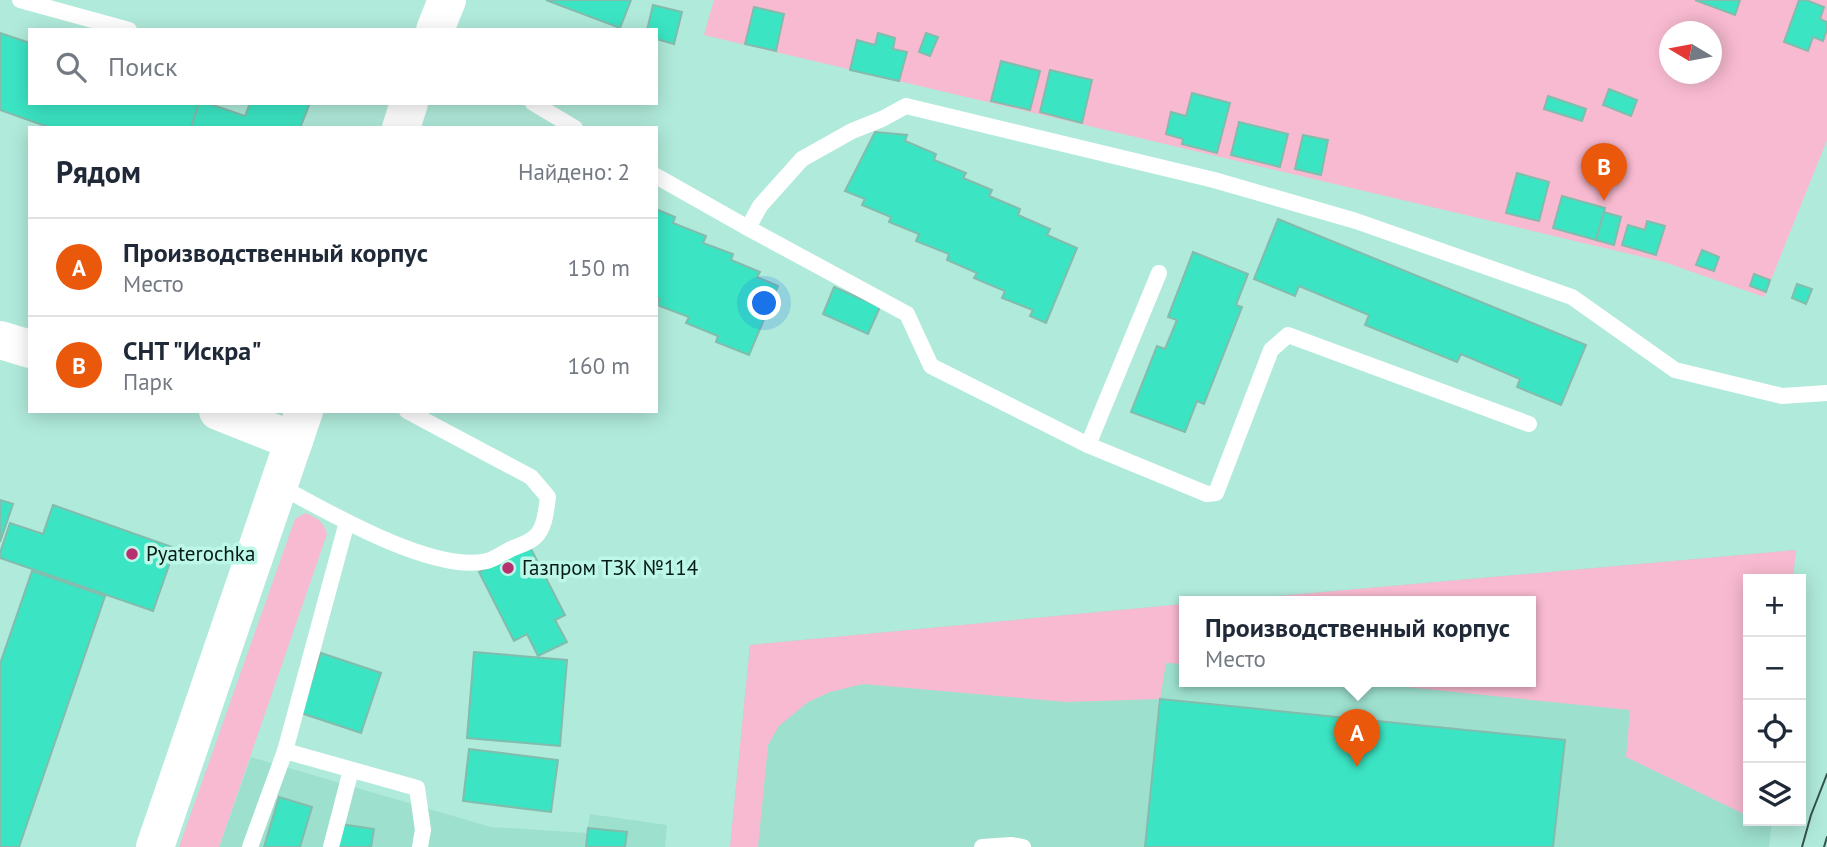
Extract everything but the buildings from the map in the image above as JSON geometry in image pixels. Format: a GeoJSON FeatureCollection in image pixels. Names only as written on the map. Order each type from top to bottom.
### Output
{"type":"FeatureCollection","features":[{"type":"Feature","properties":{"kind":"main road"},"geometry":{"type":"LineString","coordinates":[[436,28],[447,0]]}},
{"type":"Feature","properties":{"kind":"main road"},"geometry":{"type":"LineString","coordinates":[[402,126],[409,105]]}},
{"type":"Feature","properties":{"kind":"main road"},"geometry":{"type":"LineString","coordinates":[[0,340],[28,348]]}},
{"type":"Feature","properties":{"kind":"main road"},"geometry":{"type":"LineString","coordinates":[[155,847],[299,426],[229,413]]}},
{"type":"Feature","properties":{"kind":"lane"},"geometry":{"type":"LineString","coordinates":[[20,0],[122,28]]}},
{"type":"Feature","properties":{"kind":"lane"},"geometry":{"type":"LineString","coordinates":[[536,105],[572,126]]}},
{"type":"Feature","properties":{"kind":"lane"},"geometry":{"type":"LineString","coordinates":[[748,228],[760,206],[802,159],[852,131],[906,106],[1214,180],[1356,221],[1572,297],[1675,370],[1782,396],[1827,393]]}},
{"type":"Feature","properties":{"kind":"lane"},"geometry":{"type":"LineString","coordinates":[[658,177],[907,314],[931,366],[1088,445],[1207,494],[1216,493],[1271,350],[1288,335],[1529,424]]}},
{"type":"Feature","properties":{"kind":"lane"},"geometry":{"type":"LineString","coordinates":[[1088,445],[1158,273]]}},
{"type":"Feature","properties":{"kind":"lane"},"geometry":{"type":"LineString","coordinates":[[278,485],[347,522],[403,547],[445,561],[488,561],[535,537],[545,519],[548,497],[531,477],[411,413]]}},
{"type":"Feature","properties":{"kind":"lane"},"geometry":{"type":"LineString","coordinates":[[250,847],[285,751],[347,522]]}},
{"type":"Feature","properties":{"kind":"lane"},"geometry":{"type":"LineString","coordinates":[[285,751],[417,788],[422,830],[420,847]]}},
{"type":"Feature","properties":{"kind":"lane"},"geometry":{"type":"LineString","coordinates":[[331,847],[351,770]]}},
{"type":"Feature","properties":{"kind":"lane"},"geometry":{"type":"LineString","coordinates":[[982,847],[1023,847]]}},
{"type":"Feature","properties":{"kind":"shaded area"},"geometry":{"type":"Polygon","coordinates":[[[714,0],[1827,0],[1827,140],[1764,297],[1664,262],[704,35],[714,0]]]}},
{"type":"Feature","properties":{"kind":"shaded area"},"geometry":{"type":"Polygon","coordinates":[[[305,513],[319,520],[327,534],[219,847],[179,847],[295,519],[305,513]]]}},
{"type":"Feature","properties":{"kind":"shaded area"},"geometry":{"type":"Polygon","coordinates":[[[1796,550],[1794,574],[1743,574],[1743,826],[1771,826],[1769,847],[730,847],[750,645],[1179,604],[1179,687],[1536,687],[1536,596],[1277,596],[1796,550]]]}},
{"type":"Feature","properties":{"kind":"shaded area"},"geometry":{"type":"Polygon","coordinates":[[[1796,550],[1794,574],[1743,574],[1743,814],[1626,757],[1630,710],[1406,687],[1536,687],[1536,596],[1277,596],[1796,550]]]}},
{"type":"Feature","properties":{"kind":"shaded area"},"geometry":{"type":"Polygon","coordinates":[[[1179,604],[1179,664],[1166,663],[1160,699],[1066,702],[863,684],[830,692],[808,702],[779,726],[768,745],[758,847],[730,847],[750,645],[1179,604]]]}},
{"type":"Feature","properties":{"kind":"shaded area"},"geometry":{"type":"Polygon","coordinates":[[[251,757],[491,827],[587,833],[590,814],[667,825],[665,847],[219,847],[251,757]]]}},
{"type":"Feature","properties":{"kind":"tram line"},"geometry":{"type":"LineString","coordinates":[[1802,847],[1827,774]]}},
{"type":"Feature","properties":{"kind":"tram line"},"geometry":{"type":"LineString","coordinates":[[1824,847],[1827,837]]}},
{"type":"Feature","properties":{"kind":"place","name":"СНТ \"Искра\""},"geometry":{"type":"Point","coordinates":[1604,201]}},
{"type":"Feature","properties":{"kind":"place","name":"Pyaterochka"},"geometry":{"type":"Point","coordinates":[132,554]}},
{"type":"Feature","properties":{"kind":"place","name":"Газпром ТЗК №114"},"geometry":{"type":"Point","coordinates":[508,568]}},
{"type":"Feature","properties":{"kind":"place","name":"Производственный корпус"},"geometry":{"type":"Point","coordinates":[1357,767]}}]}
